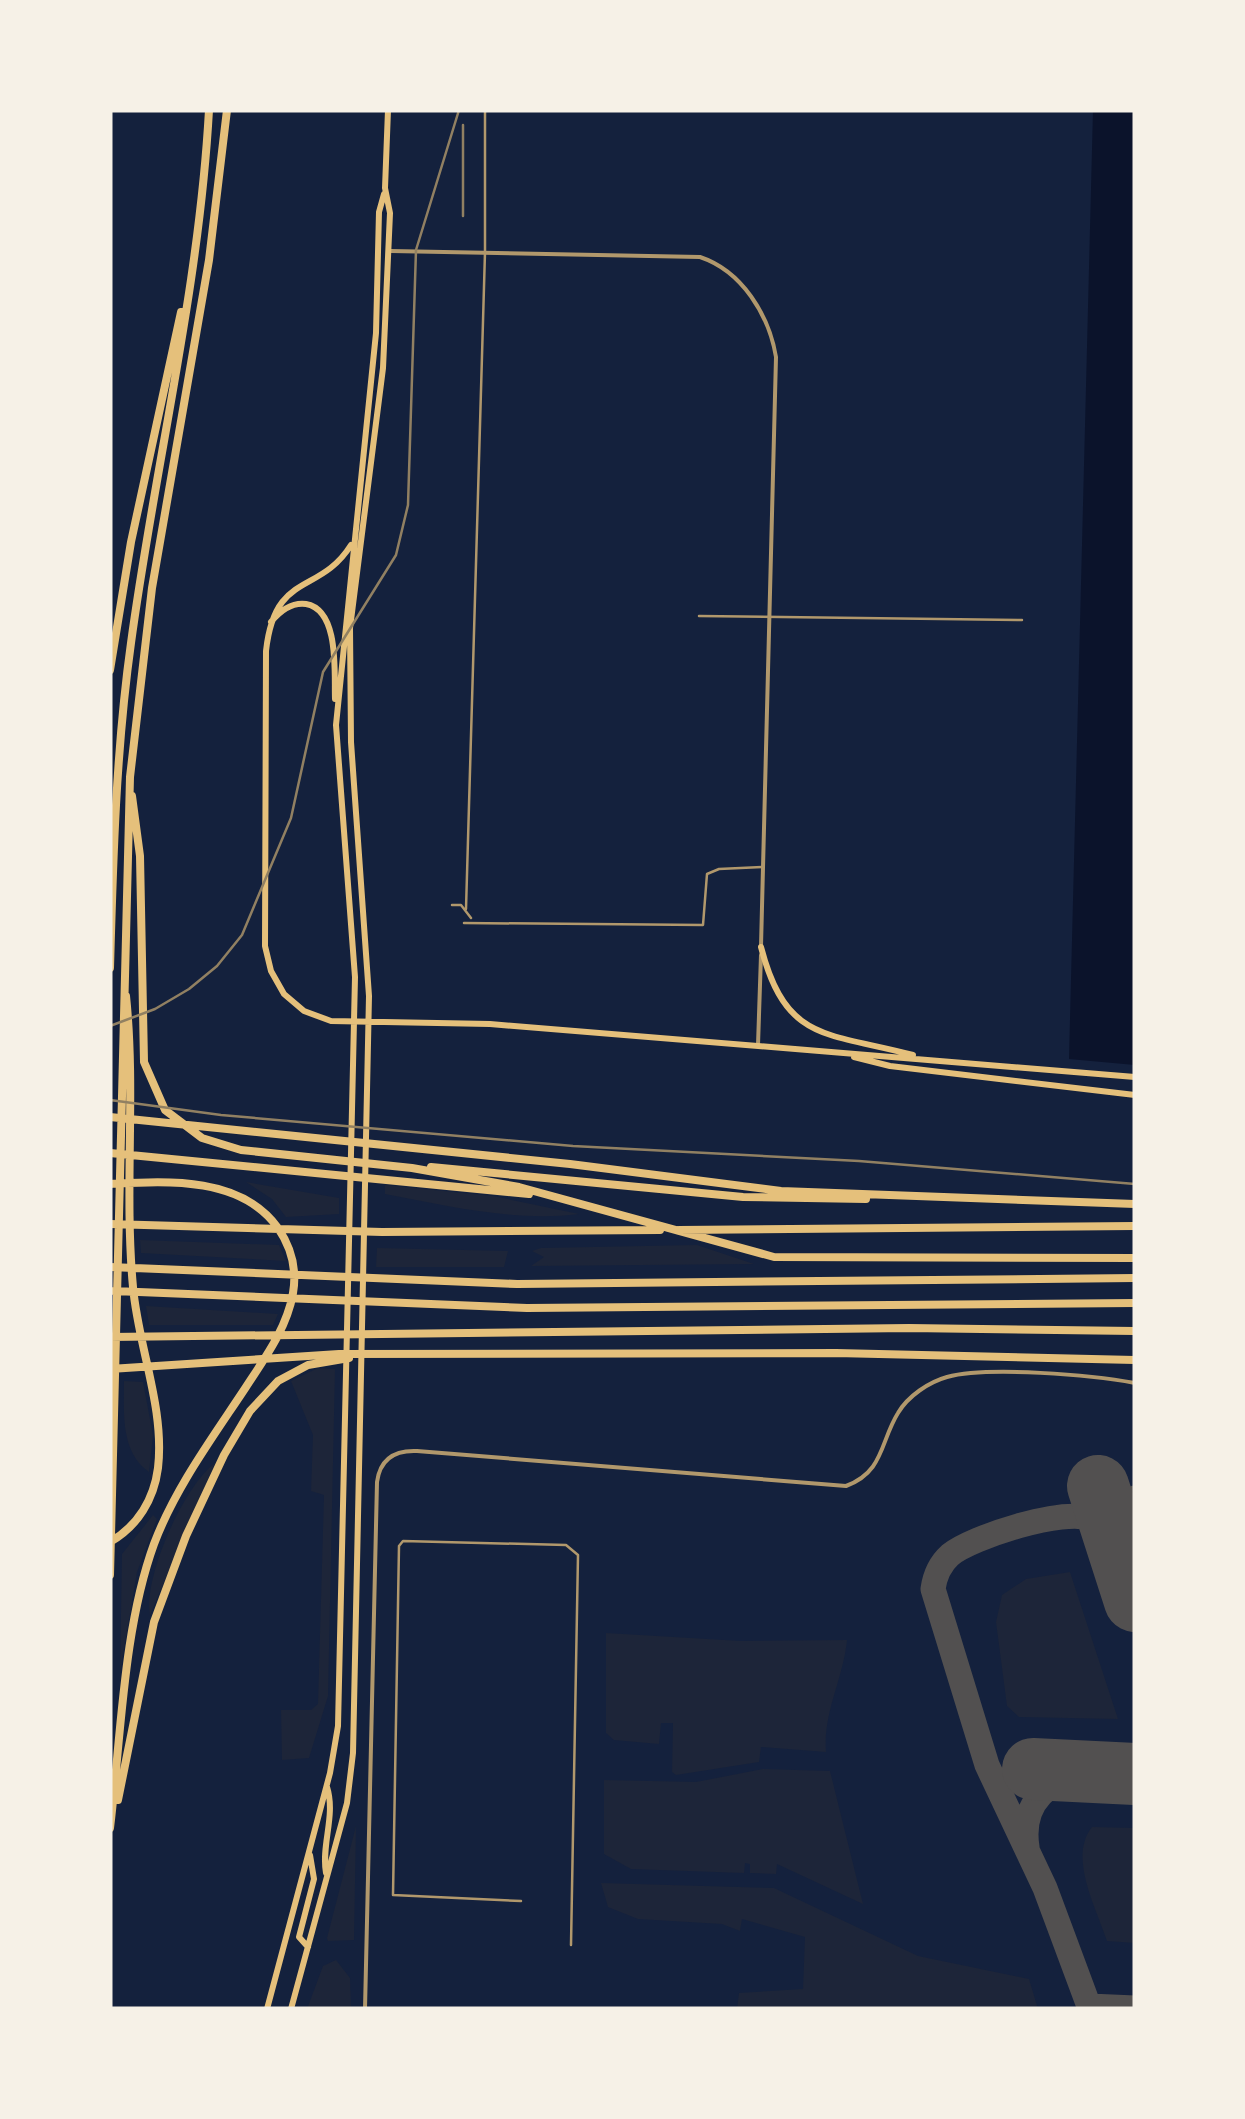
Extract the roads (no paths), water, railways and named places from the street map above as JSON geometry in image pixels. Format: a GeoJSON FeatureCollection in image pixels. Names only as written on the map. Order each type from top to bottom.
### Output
{"type":"FeatureCollection","features":[{"type":"Feature","properties":{"kind":"highway"},"geometry":{"type":"LineString","coordinates":[[110,968],[117,788],[131,643],[174,395],[209,110]]}},
{"type":"Feature","properties":{"kind":"highway"},"geometry":{"type":"LineString","coordinates":[[110,1574],[122,962],[130,777],[152,588],[216,216],[228,110]]}},
{"type":"Feature","properties":{"kind":"highway"},"geometry":{"type":"LineString","coordinates":[[110,670],[171,346],[190,284]]}},
{"type":"Feature","properties":{"kind":"highway"},"geometry":{"type":"LineString","coordinates":[[130,777],[140,856],[142,1042],[154,1093],[182,1127],[210,1142],[412,1168],[743,1198],[886,1197]]}},
{"type":"Feature","properties":{"kind":"highway"},"geometry":{"type":"LineString","coordinates":[[110,1542],[131,1526],[146,1507],[158,1461],[157,1424],[132,1286],[129,1027],[122,962]]}},
{"type":"Feature","properties":{"kind":"highway"},"geometry":{"type":"LineString","coordinates":[[110,1117],[570,1164],[758,1189],[1135,1204]]}},
{"type":"Feature","properties":{"kind":"highway"},"geometry":{"type":"LineString","coordinates":[[110,1154],[549,1197]]}},
{"type":"Feature","properties":{"kind":"highway"},"geometry":{"type":"LineString","coordinates":[[412,1168],[519,1186],[742,1251],[783,1258],[1135,1258]]}},
{"type":"Feature","properties":{"kind":"highway"},"geometry":{"type":"LineString","coordinates":[[110,1184],[195,1185],[242,1197],[264,1212],[287,1245],[294,1272],[292,1297],[282,1327],[166,1517],[142,1585],[110,1828]]}},
{"type":"Feature","properties":{"kind":"highway"},"geometry":{"type":"LineString","coordinates":[[110,1224],[485,1233],[1135,1226]]}},
{"type":"Feature","properties":{"kind":"highway"},"geometry":{"type":"LineString","coordinates":[[110,1267],[516,1284],[1135,1278]]}},
{"type":"Feature","properties":{"kind":"highway"},"geometry":{"type":"LineString","coordinates":[[110,1291],[526,1308],[1135,1303]]}},
{"type":"Feature","properties":{"kind":"highway"},"geometry":{"type":"LineString","coordinates":[[110,1337],[909,1328],[1135,1331]]}},
{"type":"Feature","properties":{"kind":"highway"},"geometry":{"type":"LineString","coordinates":[[110,1369],[359,1356],[855,1353],[1135,1362]]}},
{"type":"Feature","properties":{"kind":"highway"},"geometry":{"type":"LineString","coordinates":[[110,1839],[152,1632],[181,1549],[224,1455],[250,1411],[278,1381],[308,1365],[359,1356]]}},
{"type":"Feature","properties":{"kind":"main road"},"geometry":{"type":"LineString","coordinates":[[336,725],[354,540],[383,368],[389,251],[385,188],[388,110]]}},
{"type":"Feature","properties":{"kind":"main road"},"geometry":{"type":"LineString","coordinates":[[291,2009],[349,1791],[353,1753],[369,996],[351,742],[350,628],[376,333],[379,212],[385,188]]}},
{"type":"Feature","properties":{"kind":"main road"},"geometry":{"type":"LineString","coordinates":[[354,540],[339,560],[288,593],[268,628],[264,937],[271,971],[290,1000],[320,1018],[490,1024],[1135,1077]]}},
{"type":"Feature","properties":{"kind":"main road"},"geometry":{"type":"LineString","coordinates":[[266,2009],[327,1786],[338,1726],[355,995],[331,642],[324,616],[310,605],[295,604],[280,612],[268,628]]}},
{"type":"Feature","properties":{"kind":"main road"},"geometry":{"type":"LineString","coordinates":[[761,946],[771,985],[784,1008],[802,1024],[928,1059]]}},
{"type":"Feature","properties":{"kind":"main road"},"geometry":{"type":"LineString","coordinates":[[838,1053],[890,1066],[1135,1094]]}},
{"type":"Feature","properties":{"kind":"main road"},"geometry":{"type":"LineString","coordinates":[[327,1786],[332,1806],[324,1858],[327,1877]]}},
{"type":"Feature","properties":{"kind":"main road"},"geometry":{"type":"LineString","coordinates":[[308,1947],[299,1937],[314,1879],[309,1852]]}},
{"type":"Feature","properties":{"kind":"street"},"geometry":{"type":"LineString","coordinates":[[378,252],[700,257],[723,268],[746,290],[774,343],[758,1046]]}},
{"type":"Feature","properties":{"kind":"street"},"geometry":{"type":"LineString","coordinates":[[365,2009],[378,1482],[386,1460],[402,1451],[418,1450],[846,1486],[864,1476],[881,1459],[903,1405],[938,1380],[979,1373],[1135,1383]]}},
{"type":"Feature","properties":{"kind":"lane"},"geometry":{"type":"LineString","coordinates":[[472,919],[466,910],[485,252],[485,110]]}},
{"type":"Feature","properties":{"kind":"lane"},"geometry":{"type":"LineString","coordinates":[[699,616],[1022,620]]}},
{"type":"Feature","properties":{"kind":"lane"},"geometry":{"type":"LineString","coordinates":[[464,923],[472,919],[703,925],[707,874],[719,869],[763,868]]}},
{"type":"Feature","properties":{"kind":"lane"},"geometry":{"type":"LineString","coordinates":[[452,905],[466,910]]}},
{"type":"Feature","properties":{"kind":"lane"},"geometry":{"type":"LineString","coordinates":[[521,1901],[393,1895],[400,1546],[404,1541],[566,1545],[578,1555],[571,1945]]}},
{"type":"Feature","properties":{"kind":"railway"},"geometry":{"type":"LineString","coordinates":[[110,1026],[155,1009],[189,989],[217,966],[242,935],[291,818],[323,672],[396,555],[408,505],[416,250],[459,110]]}},
{"type":"Feature","properties":{"kind":"railway"},"geometry":{"type":"LineString","coordinates":[[463,125],[463,216]]}},
{"type":"Feature","properties":{"kind":"railway"},"geometry":{"type":"LineString","coordinates":[[110,1100],[221,1115],[573,1146],[859,1161],[1135,1184]]}}]}
